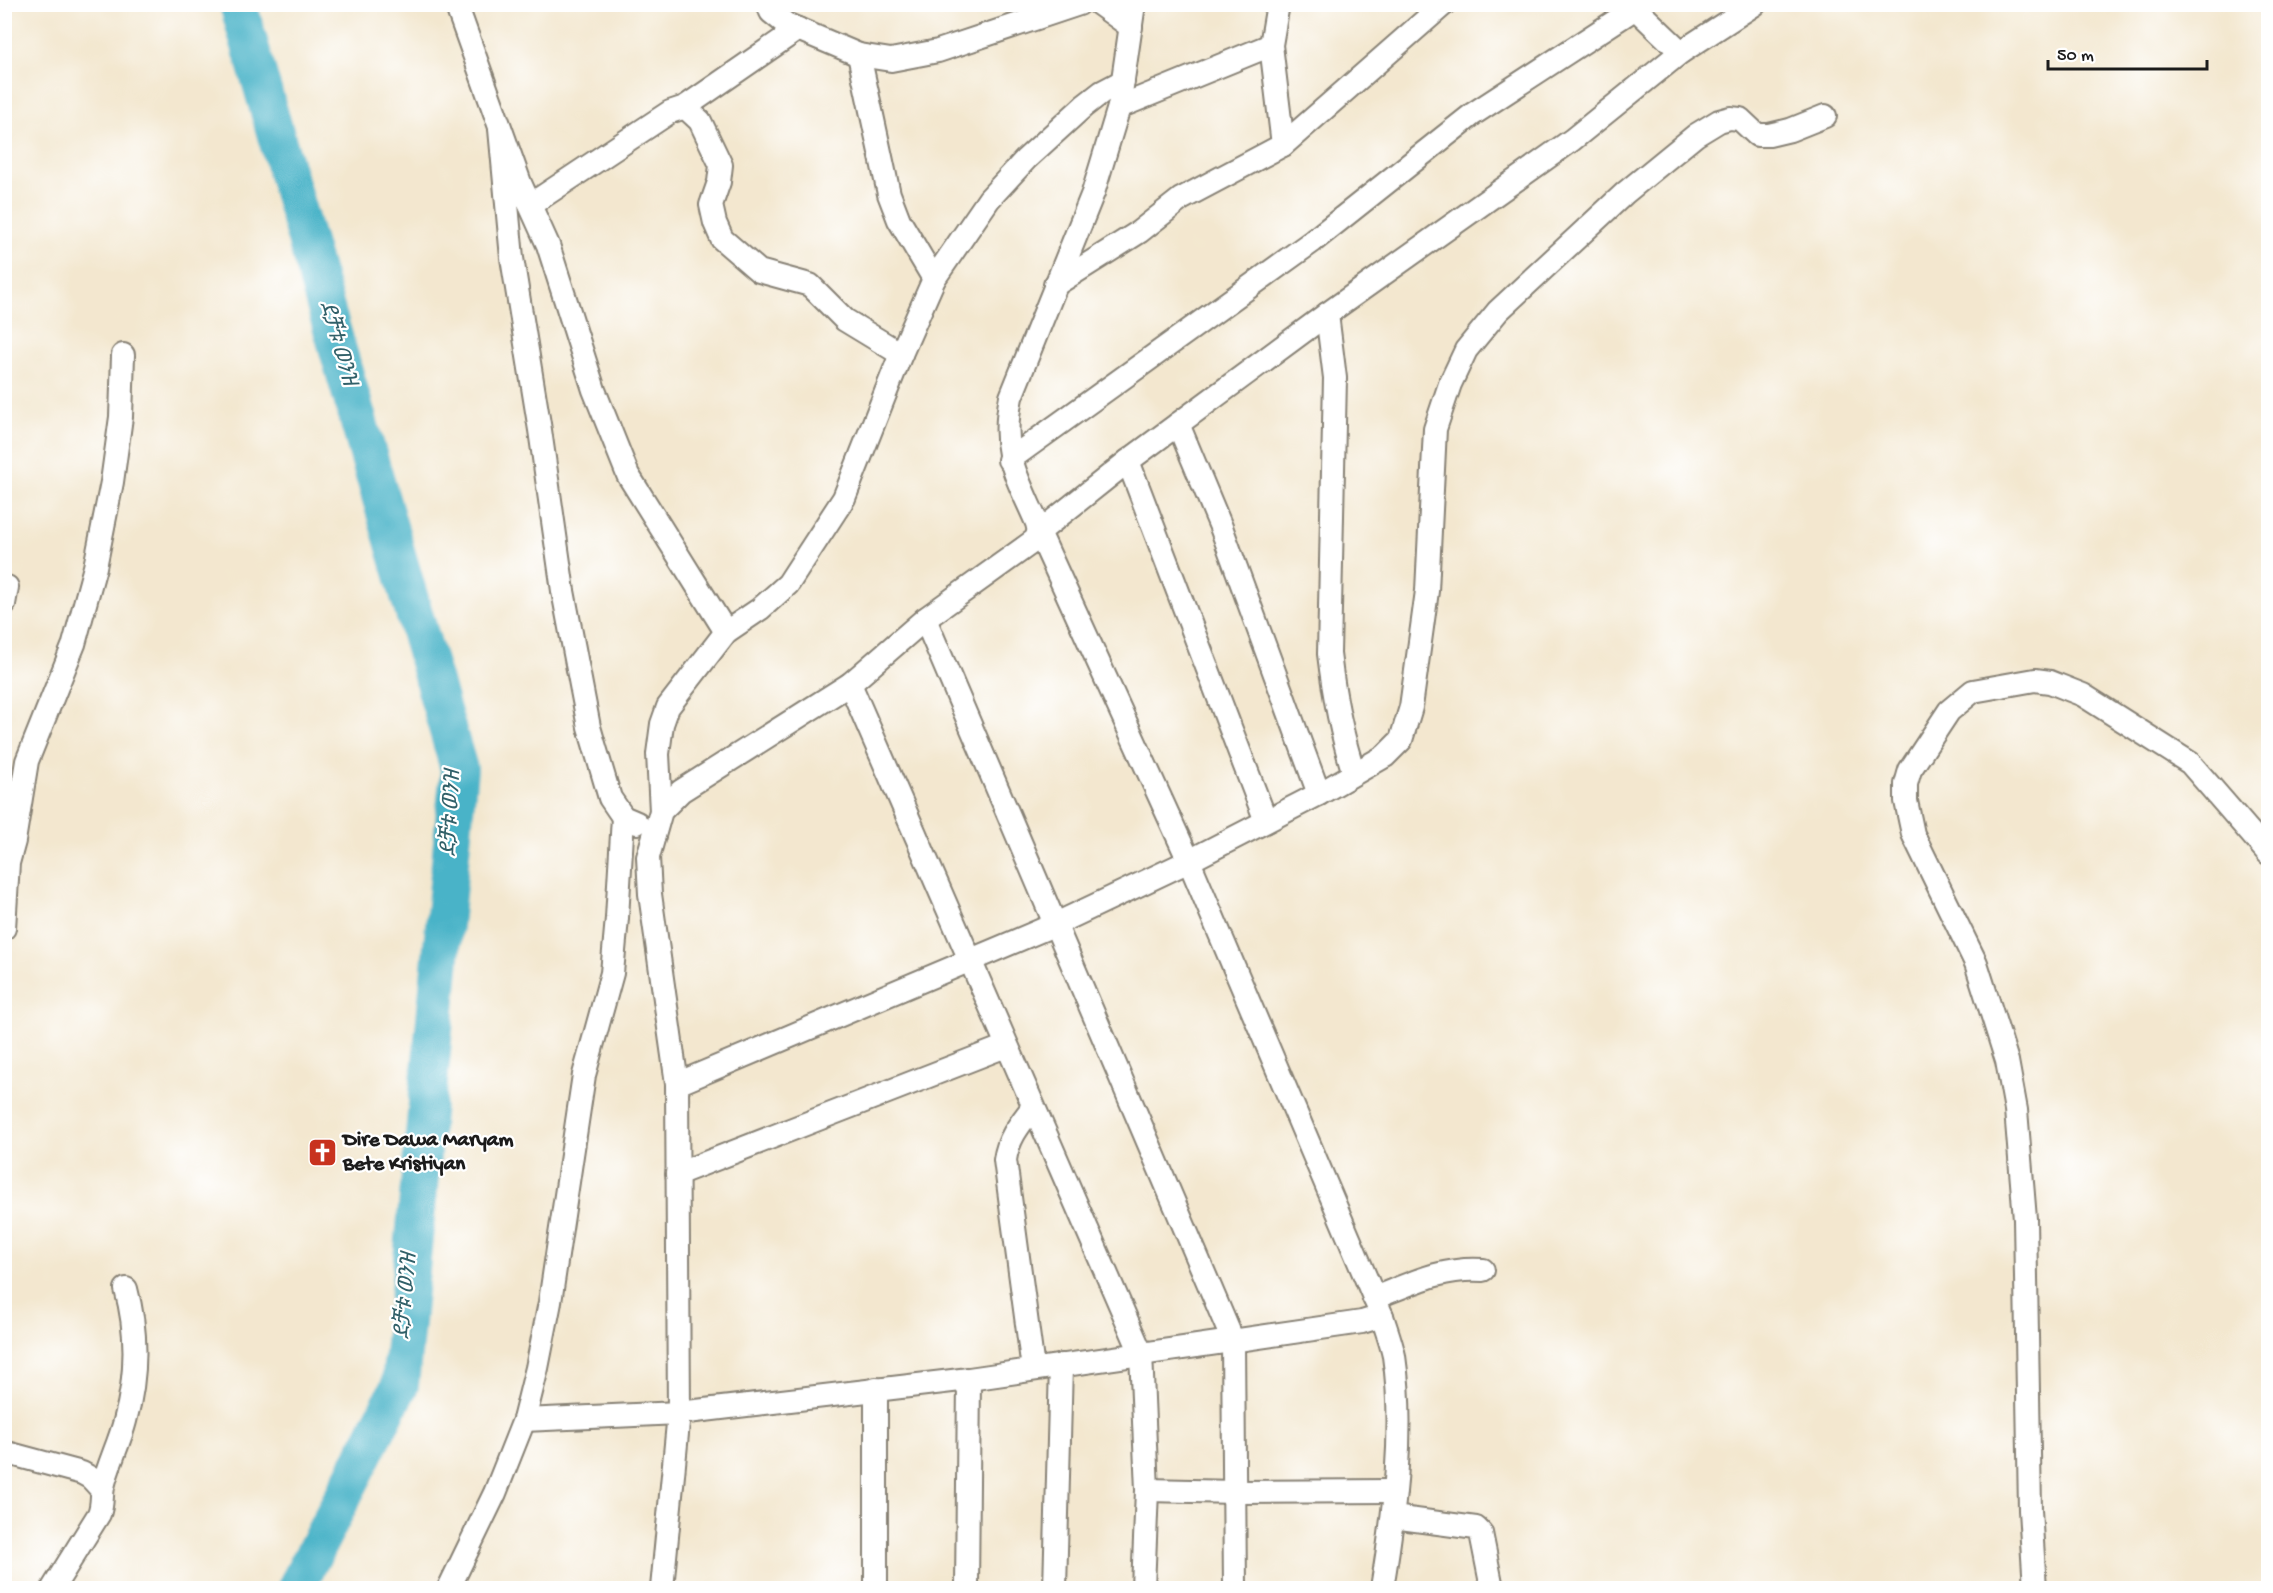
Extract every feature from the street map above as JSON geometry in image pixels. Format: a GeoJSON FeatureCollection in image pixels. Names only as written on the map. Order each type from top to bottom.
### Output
{"type":"FeatureCollection","features":[{"type":"Feature","properties":{"kind":"street"},"geometry":{"type":"LineString","coordinates":[[456,4],[500,129],[548,245],[594,390],[628,475],[726,632]]}},
{"type":"Feature","properties":{"kind":"street"},"geometry":{"type":"LineString","coordinates":[[768,4],[771,12],[786,24],[859,55],[891,60],[938,51],[1079,4]]}},
{"type":"Feature","properties":{"kind":"street"},"geometry":{"type":"LineString","coordinates":[[1099,4],[1131,27]]}},
{"type":"Feature","properties":{"kind":"street"},"geometry":{"type":"LineString","coordinates":[[1134,4],[1119,107],[1093,193],[1011,397],[1006,421],[1009,460],[1039,532],[1189,861],[1378,1307],[1394,1354],[1398,1402],[1394,1516],[1382,1588]]}},
{"type":"Feature","properties":{"kind":"street"},"geometry":{"type":"LineString","coordinates":[[1278,4],[1271,45],[1283,145]]}},
{"type":"Feature","properties":{"kind":"street"},"geometry":{"type":"LineString","coordinates":[[1055,285],[1140,232],[1181,200],[1283,145],[1444,4]]}},
{"type":"Feature","properties":{"kind":"street"},"geometry":{"type":"LineString","coordinates":[[658,821],[681,791],[850,684],[925,619],[1035,540],[1039,532],[1128,460],[1327,314],[1572,140],[1681,52],[1755,4]]}},
{"type":"Feature","properties":{"kind":"street"},"geometry":{"type":"LineString","coordinates":[[1009,460],[1313,241],[1473,114],[1633,7],[1681,52]]}},
{"type":"Feature","properties":{"kind":"street"},"geometry":{"type":"LineString","coordinates":[[530,206],[670,112],[685,107],[798,29]]}},
{"type":"Feature","properties":{"kind":"street"},"geometry":{"type":"LineString","coordinates":[[1119,107],[1271,45]]}},
{"type":"Feature","properties":{"kind":"street"},"geometry":{"type":"LineString","coordinates":[[859,55],[889,194],[898,220],[934,279]]}},
{"type":"Feature","properties":{"kind":"street"},"geometry":{"type":"LineString","coordinates":[[662,1588],[679,1413],[677,1084],[650,894],[648,857],[658,821],[658,754],[665,716],[676,696],[726,632],[760,609],[788,584],[844,498],[900,354],[934,279],[989,199],[1026,159],[1084,106],[1102,92],[1123,81]]}},
{"type":"Feature","properties":{"kind":"street"},"geometry":{"type":"LineString","coordinates":[[685,107],[699,121],[722,165],[711,205],[722,239],[759,271],[810,285],[845,320],[900,354]]}},
{"type":"Feature","properties":{"kind":"street"},"geometry":{"type":"LineString","coordinates":[[677,1084],[1056,924],[1189,861],[1319,794],[1385,756],[1401,740],[1407,725],[1427,591],[1435,429],[1450,384],[1466,350],[1498,311],[1625,193],[1696,135],[1719,121],[1730,118],[1740,119],[1757,135],[1769,135],[1790,130],[1826,116]]}},
{"type":"Feature","properties":{"kind":"street"},"geometry":{"type":"LineString","coordinates":[[449,1588],[495,1493],[524,1420],[550,1302],[584,1075],[612,973],[623,817],[610,798],[589,727],[563,591],[512,258],[500,129]]}},
{"type":"Feature","properties":{"kind":"street"},"geometry":{"type":"LineString","coordinates":[[1327,314],[1335,378],[1329,654],[1334,697],[1344,744],[1354,773]]}},
{"type":"Feature","properties":{"kind":"street"},"geometry":{"type":"LineString","coordinates":[[4,928],[8,863],[14,841],[27,761],[74,644],[95,567],[112,482],[121,417],[123,355]]}},
{"type":"Feature","properties":{"kind":"street"},"geometry":{"type":"LineString","coordinates":[[1178,424],[1221,527],[1319,794]]}},
{"type":"Feature","properties":{"kind":"street"},"geometry":{"type":"LineString","coordinates":[[1128,460],[1266,821]]}},
{"type":"Feature","properties":{"kind":"street"},"geometry":{"type":"LineString","coordinates":[[925,619],[1233,1341],[1235,1588]]}},
{"type":"Feature","properties":{"kind":"street"},"geometry":{"type":"LineString","coordinates":[[2035,1588],[2030,1510],[2025,1219],[2016,1110],[2007,1061],[1976,963],[1913,834],[1906,801],[1906,784],[1910,770],[1949,711],[1973,691],[2035,680],[2050,682],[2083,695],[2190,763],[2268,853]]}},
{"type":"Feature","properties":{"kind":"street"},"geometry":{"type":"LineString","coordinates":[[850,684],[1141,1353],[1147,1490],[1143,1588]]}},
{"type":"Feature","properties":{"kind":"street"},"geometry":{"type":"LineString","coordinates":[[623,817],[658,821]]}},
{"type":"Feature","properties":{"kind":"street"},"geometry":{"type":"LineString","coordinates":[[677,1173],[1006,1046]]}},
{"type":"Feature","properties":{"kind":"street"},"geometry":{"type":"LineString","coordinates":[[1033,1107],[1015,1130],[1006,1150],[1005,1160],[1033,1369]]}},
{"type":"Feature","properties":{"kind":"street"},"geometry":{"type":"LineString","coordinates":[[524,1420],[679,1413],[969,1379],[1362,1322],[1378,1307],[1433,1274],[1463,1269],[1483,1270]]}},
{"type":"Feature","properties":{"kind":"street"},"geometry":{"type":"LineString","coordinates":[[53,1588],[99,1514],[103,1503],[102,1490],[125,1421],[135,1368],[133,1316],[126,1289]]}},
{"type":"Feature","properties":{"kind":"street"},"geometry":{"type":"LineString","coordinates":[[1055,1588],[1061,1365]]}},
{"type":"Feature","properties":{"kind":"street"},"geometry":{"type":"LineString","coordinates":[[967,1588],[969,1379]]}},
{"type":"Feature","properties":{"kind":"street"},"geometry":{"type":"LineString","coordinates":[[876,1389],[876,1588]]}},
{"type":"Feature","properties":{"kind":"street"},"geometry":{"type":"LineString","coordinates":[[4,1452],[82,1473],[91,1478],[102,1490]]}},
{"type":"Feature","properties":{"kind":"street"},"geometry":{"type":"LineString","coordinates":[[1147,1490],[1395,1491]]}},
{"type":"Feature","properties":{"kind":"street"},"geometry":{"type":"LineString","coordinates":[[1394,1516],[1476,1528],[1481,1533],[1492,1588]]}},
{"type":"Feature","properties":{"kind":"waterway","name":"ደቻቱ ወንዝ"},"geometry":{"type":"LineString","coordinates":[[238,4],[459,769],[400,1385],[296,1588]]}},
{"type":"Feature","properties":{"kind":"place","name":"Dire Dawa Maryam Bete Kristiyan"},"geometry":{"type":"Point","coordinates":[322,1153]}}]}
